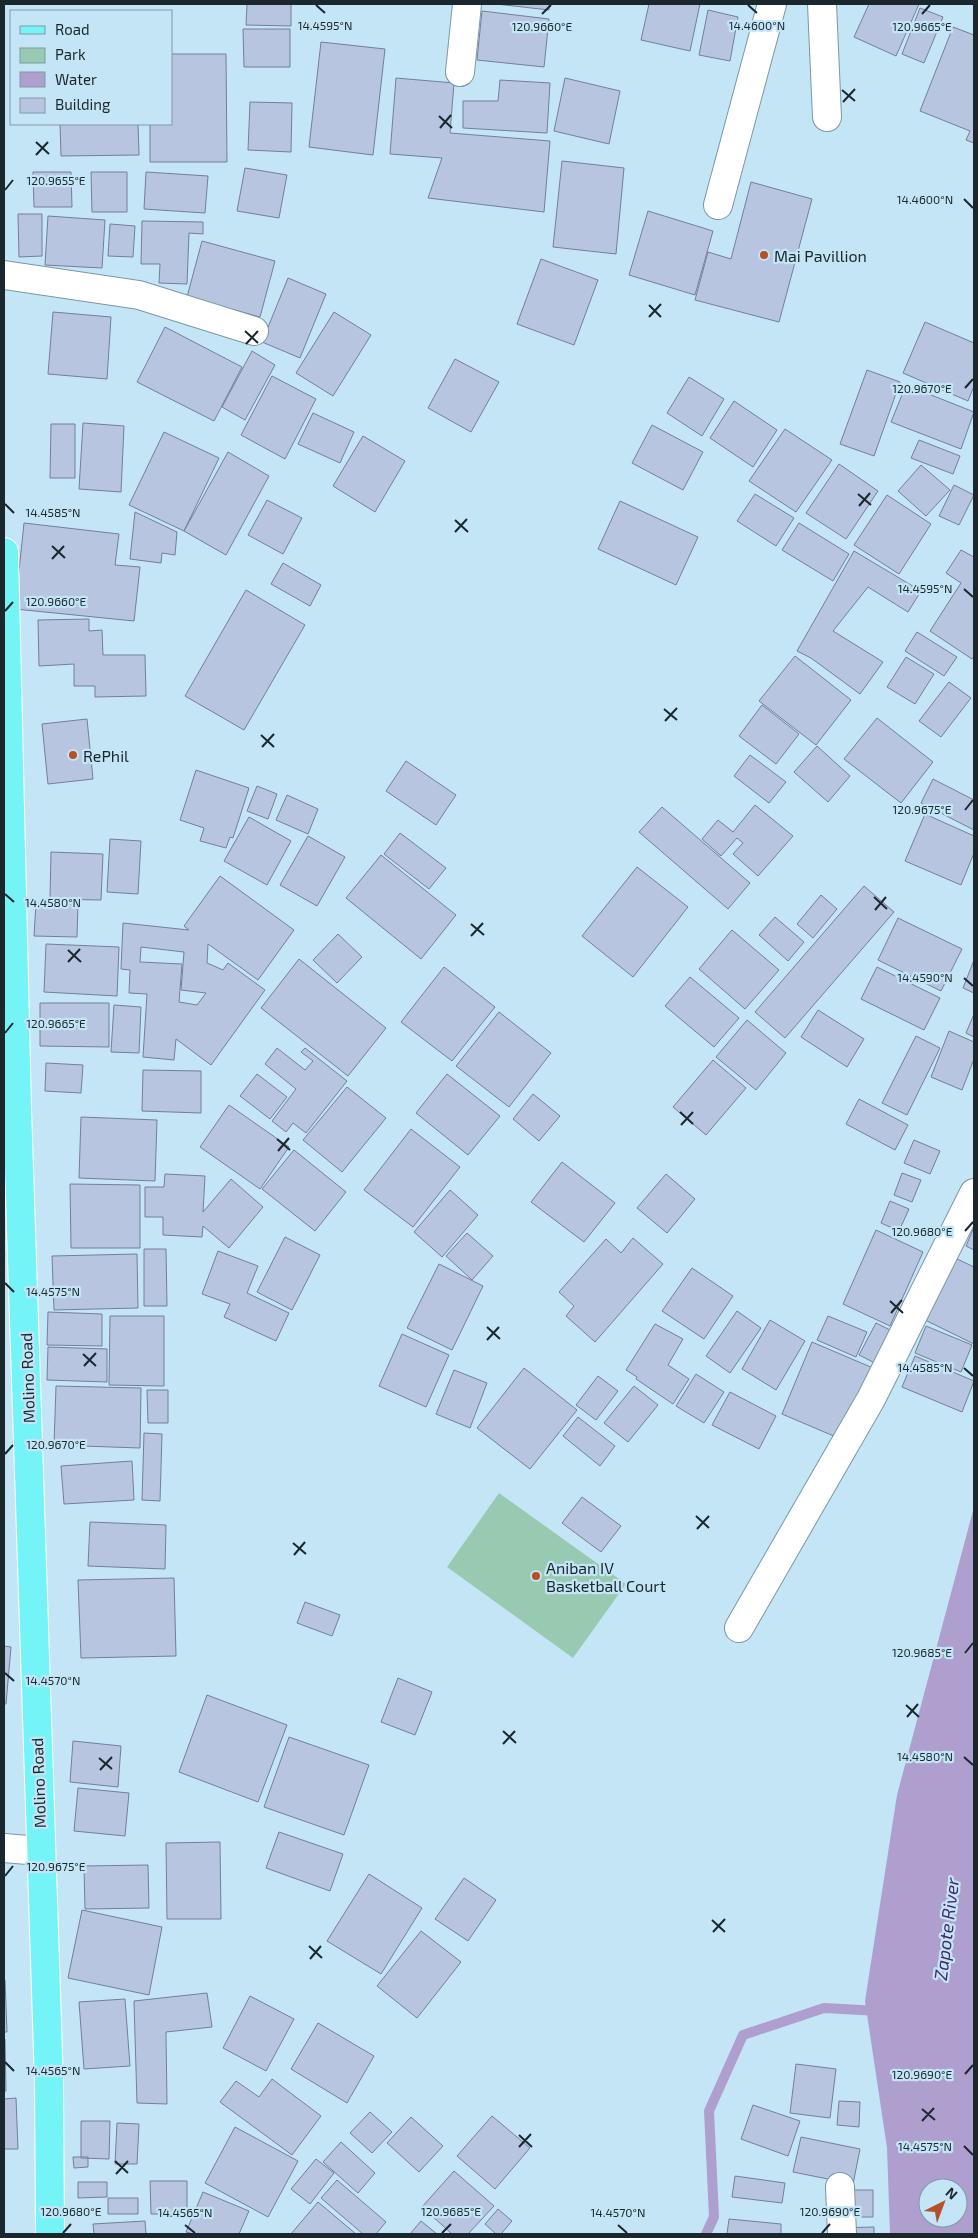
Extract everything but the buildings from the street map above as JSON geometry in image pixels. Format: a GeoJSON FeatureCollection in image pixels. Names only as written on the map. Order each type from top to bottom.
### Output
{"type":"FeatureCollection","features":[{"type":"Feature","properties":{"kind":"main road","name":"Molino Road"},"geometry":{"type":"LineString","coordinates":[[4,552],[13,1255],[40,1851],[48,2084],[50,2234]]}},
{"type":"Feature","properties":{"kind":"street"},"geometry":{"type":"LineString","coordinates":[[460,72],[467,4]]}},
{"type":"Feature","properties":{"kind":"street"},"geometry":{"type":"LineString","coordinates":[[718,204],[772,4]]}},
{"type":"Feature","properties":{"kind":"street"},"geometry":{"type":"LineString","coordinates":[[822,4],[827,117]]}},
{"type":"Feature","properties":{"kind":"street"},"geometry":{"type":"LineString","coordinates":[[4,275],[139,295],[254,331]]}},
{"type":"Feature","properties":{"kind":"street"},"geometry":{"type":"LineString","coordinates":[[739,1628],[870,1399],[974,1193]]}},
{"type":"Feature","properties":{"kind":"street"},"geometry":{"type":"LineString","coordinates":[[4,1848],[40,1851]]}},
{"type":"Feature","properties":{"kind":"street"},"geometry":{"type":"LineString","coordinates":[[840,2187],[842,2234]]}},
{"type":"Feature","properties":{"kind":"green space","name":"Aniban IV Basketball Court"},"geometry":{"type":"Polygon","coordinates":[[[499,1493],[626,1584],[573,1658],[447,1567],[499,1493]]]}},
{"type":"Feature","properties":{"kind":"water","name":"Zapote River"},"geometry":{"type":"Polygon","coordinates":[[[974,1507],[974,2234],[890,2234],[887,2148],[865,2001],[897,1795],[974,1507]]]}},
{"type":"Feature","properties":{"kind":"waterway"},"geometry":{"type":"LineString","coordinates":[[706,2234],[714,2217],[709,2111],[743,2035],[824,2008],[879,2011]]}},
{"type":"Feature","properties":{"kind":"place","name":"Mai Pavillion"},"geometry":{"type":"Point","coordinates":[764,255]}},
{"type":"Feature","properties":{"kind":"place","name":"RePhil"},"geometry":{"type":"Point","coordinates":[73,755]}},
{"type":"Feature","properties":{"kind":"place","name":"Aniban IV Basketball Court"},"geometry":{"type":"Point","coordinates":[536,1576]}}]}
